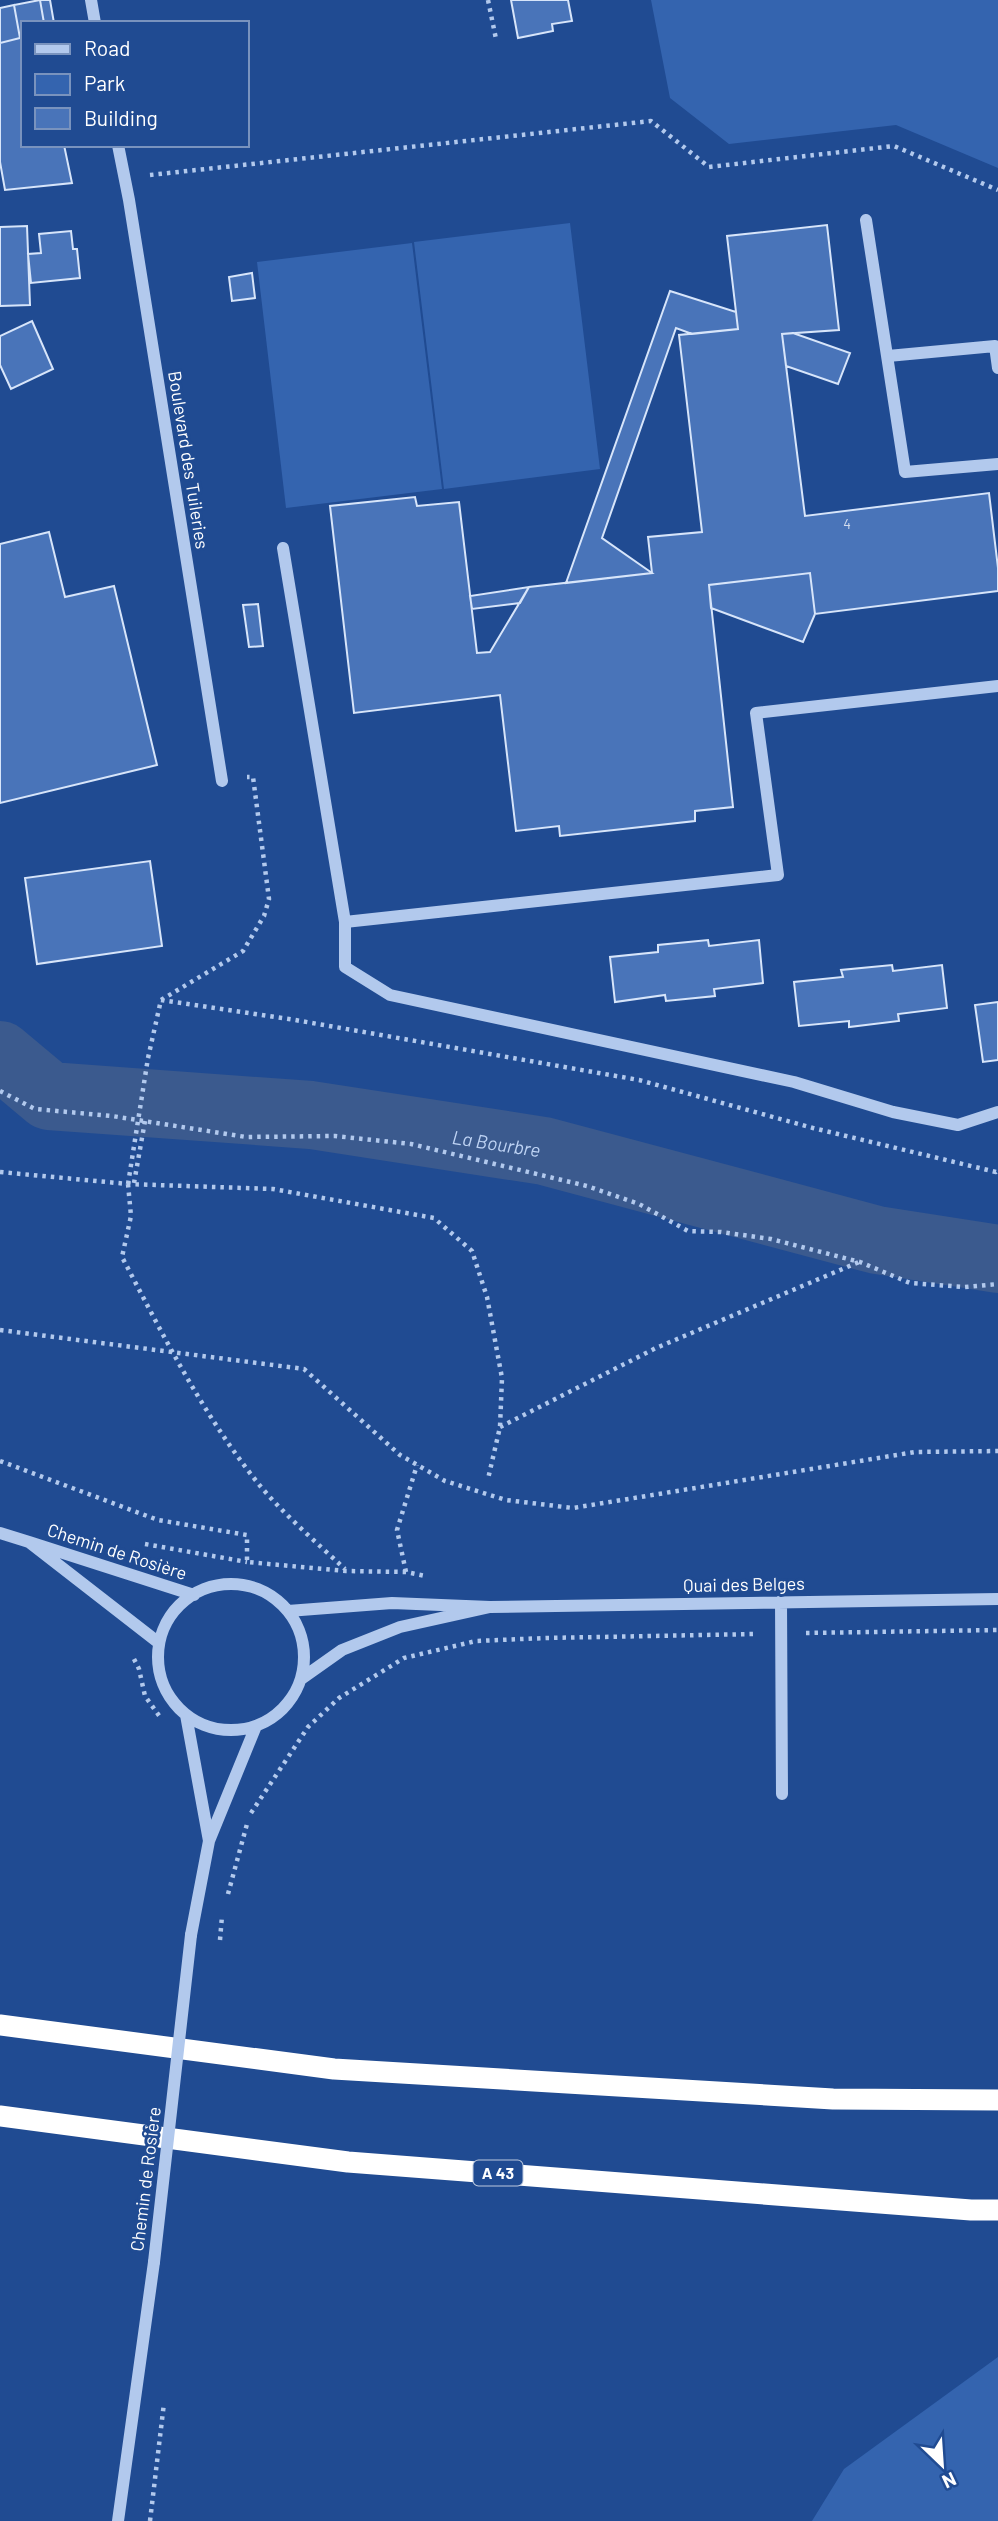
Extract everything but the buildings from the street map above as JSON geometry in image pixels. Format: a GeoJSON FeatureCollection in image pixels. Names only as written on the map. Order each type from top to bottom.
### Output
{"type":"FeatureCollection","features":[{"type":"Feature","properties":{"kind":"highway"},"geometry":{"type":"LineString","coordinates":[[0,2025],[334,2069],[833,2099],[998,2100]]}},
{"type":"Feature","properties":{"kind":"highway","name":"A 43"},"geometry":{"type":"LineString","coordinates":[[0,2116],[348,2161],[998,2210]]}},
{"type":"Feature","properties":{"kind":"street"},"geometry":{"type":"LineString","coordinates":[[90,0],[95,21]]}},
{"type":"Feature","properties":{"kind":"street","name":"Boulevard des Tuileries"},"geometry":{"type":"LineString","coordinates":[[118,147],[222,781]]}},
{"type":"Feature","properties":{"kind":"street"},"geometry":{"type":"LineString","coordinates":[[866,220],[905,472],[998,464]]}},
{"type":"Feature","properties":{"kind":"street"},"geometry":{"type":"LineString","coordinates":[[888,356],[995,346],[998,368]]}},
{"type":"Feature","properties":{"kind":"street"},"geometry":{"type":"LineString","coordinates":[[283,548],[345,922],[345,967],[390,995],[794,1082],[893,1112],[958,1125],[998,1112]]}},
{"type":"Feature","properties":{"kind":"street"},"geometry":{"type":"LineString","coordinates":[[345,922],[778,875],[756,713],[998,686]]}},
{"type":"Feature","properties":{"kind":"street","name":"Chemin de Rosière"},"geometry":{"type":"LineString","coordinates":[[0,1533],[194,1595]]}},
{"type":"Feature","properties":{"kind":"street","name":"Chemin de Rosière"},"geometry":{"type":"LineString","coordinates":[[29,1542],[159,1643]]}},
{"type":"Feature","properties":{"kind":"street"},"geometry":{"type":"LineString","coordinates":[[234,1585],[254,1588],[273,1597],[288,1611],[300,1632],[305,1656],[302,1679],[292,1699],[276,1715],[257,1726],[232,1731],[207,1727],[186,1715],[172,1700],[163,1683],[158,1663],[159,1643],[166,1624],[178,1607],[194,1595],[213,1587],[234,1585]]}},
{"type":"Feature","properties":{"kind":"street","name":"Quai des Belges"},"geometry":{"type":"LineString","coordinates":[[288,1611],[392,1603],[490,1607],[998,1600]]}},
{"type":"Feature","properties":{"kind":"street"},"geometry":{"type":"LineString","coordinates":[[781,1601],[782,1794]]}},
{"type":"Feature","properties":{"kind":"street","name":"Quai des Belges"},"geometry":{"type":"LineString","coordinates":[[302,1679],[342,1650],[400,1627],[490,1607]]}},
{"type":"Feature","properties":{"kind":"street","name":"Chemin de Rosière"},"geometry":{"type":"LineString","coordinates":[[186,1715],[209,1842]]}},
{"type":"Feature","properties":{"kind":"street","name":"Chemin de Rosière"},"geometry":{"type":"LineString","coordinates":[[118,2521],[154,2262],[191,1935],[209,1842],[257,1726]]}},
{"type":"Feature","properties":{"kind":"path"},"geometry":{"type":"LineString","coordinates":[[488,0],[496,39]]}},
{"type":"Feature","properties":{"kind":"path"},"geometry":{"type":"LineString","coordinates":[[124,178],[651,121],[709,167],[894,146],[998,190]]}},
{"type":"Feature","properties":{"kind":"path"},"geometry":{"type":"LineString","coordinates":[[222,781],[253,777],[269,899],[264,916],[243,951],[160,1000],[148,1058],[131,1183],[131,1216],[122,1257],[172,1352],[217,1428],[259,1485],[346,1570]]}},
{"type":"Feature","properties":{"kind":"path"},"geometry":{"type":"LineString","coordinates":[[160,1000],[295,1020],[639,1080],[813,1128],[996,1172],[998,1170]]}},
{"type":"Feature","properties":{"kind":"path"},"geometry":{"type":"LineString","coordinates":[[0,1091],[34,1109],[145,1121],[246,1137],[335,1136],[411,1144],[587,1186],[639,1204],[688,1231],[721,1232],[771,1239],[860,1262],[910,1283],[965,1287],[998,1284]]}},
{"type":"Feature","properties":{"kind":"path"},"geometry":{"type":"LineString","coordinates":[[131,1183],[145,1121]]}},
{"type":"Feature","properties":{"kind":"path"},"geometry":{"type":"LineString","coordinates":[[0,1172],[131,1183],[273,1189],[434,1218],[472,1251],[487,1297],[502,1378],[500,1427],[488,1479]]}},
{"type":"Feature","properties":{"kind":"path"},"geometry":{"type":"LineString","coordinates":[[500,1427],[656,1348],[860,1262]]}},
{"type":"Feature","properties":{"kind":"path"},"geometry":{"type":"LineString","coordinates":[[0,1330],[304,1368],[400,1455],[445,1481],[506,1500],[573,1508],[915,1452],[998,1451]]}},
{"type":"Feature","properties":{"kind":"path"},"geometry":{"type":"LineString","coordinates":[[0,1461],[158,1520],[247,1535],[247,1562]]}},
{"type":"Feature","properties":{"kind":"path"},"geometry":{"type":"LineString","coordinates":[[145,1544],[247,1562],[406,1572],[397,1530],[417,1465]]}},
{"type":"Feature","properties":{"kind":"path"},"geometry":{"type":"LineString","coordinates":[[222,1916],[248,1817],[281,1765],[308,1727],[339,1698],[404,1658],[476,1641],[559,1637],[998,1630]]}},
{"type":"Feature","properties":{"kind":"path"},"geometry":{"type":"LineString","coordinates":[[130,1652],[139,1668],[145,1696],[160,1718]]}},
{"type":"Feature","properties":{"kind":"green space"},"geometry":{"type":"Polygon","coordinates":[[[651,0],[998,0],[998,168],[896,125],[729,144],[670,98],[651,0]]]}},
{"type":"Feature","properties":{"kind":"green space"},"geometry":{"type":"Polygon","coordinates":[[[570,223],[600,469],[444,489],[414,242],[570,223]]]}},
{"type":"Feature","properties":{"kind":"green space"},"geometry":{"type":"Polygon","coordinates":[[[412,243],[442,489],[286,508],[257,262],[412,243]]]}},
{"type":"Feature","properties":{"kind":"green space"},"geometry":{"type":"Polygon","coordinates":[[[998,2357],[998,2521],[812,2521],[844,2469],[998,2357]]]}},
{"type":"Feature","properties":{"kind":"waterway","name":"La Bourbre"},"geometry":{"type":"LineString","coordinates":[[0,1055],[49,1096],[311,1115],[544,1151],[877,1240],[998,1259]]}}]}
